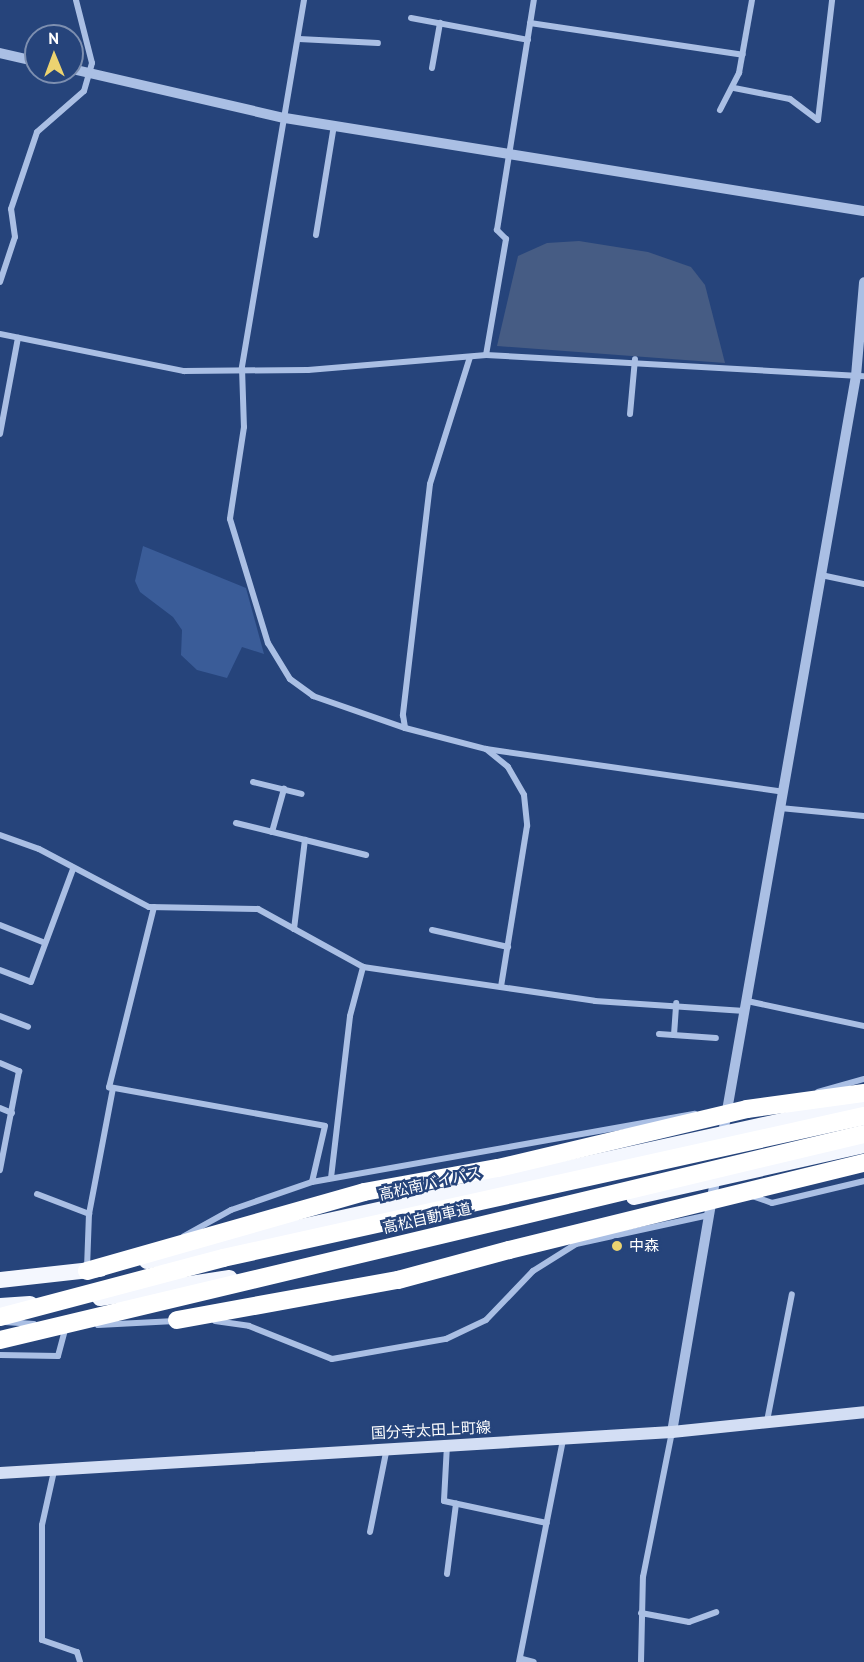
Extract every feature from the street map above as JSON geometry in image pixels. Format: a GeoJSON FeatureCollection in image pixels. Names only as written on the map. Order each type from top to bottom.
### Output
{"type":"FeatureCollection","features":[{"type":"Feature","properties":{"kind":"highway"},"geometry":{"type":"LineString","coordinates":[[87,1271],[175,1241],[364,1192],[498,1168],[747,1109],[864,1093]]}},
{"type":"Feature","properties":{"kind":"highway","name":"高松南バイパス"},"geometry":{"type":"LineString","coordinates":[[0,1280],[87,1271],[219,1249],[864,1103]]}},
{"type":"Feature","properties":{"kind":"highway","name":"高松自動車道"},"geometry":{"type":"LineString","coordinates":[[0,1317],[223,1258],[864,1116]]}},
{"type":"Feature","properties":{"kind":"highway","name":"高松自動車道"},"geometry":{"type":"LineString","coordinates":[[0,1340],[864,1134]]}},
{"type":"Feature","properties":{"kind":"highway"},"geometry":{"type":"LineString","coordinates":[[0,1306],[83,1300],[275,1271],[715,1180],[864,1145]]}},
{"type":"Feature","properties":{"kind":"highway"},"geometry":{"type":"LineString","coordinates":[[177,1320],[398,1280],[509,1250],[864,1163]]}},
{"type":"Feature","properties":{"kind":"main road","name":"国分寺太田上町線"},"geometry":{"type":"LineString","coordinates":[[0,1473],[387,1447],[672,1432],[766,1425],[864,1412]]}},
{"type":"Feature","properties":{"kind":"street"},"geometry":{"type":"LineString","coordinates":[[0,282],[15,237],[11,209],[37,132],[75,102],[92,63],[76,0]]}},
{"type":"Feature","properties":{"kind":"street"},"geometry":{"type":"LineString","coordinates":[[304,0],[242,373],[244,427],[230,519],[268,643],[300,688],[405,728],[486,749],[783,792]]}},
{"type":"Feature","properties":{"kind":"street"},"geometry":{"type":"LineString","coordinates":[[486,355],[506,239],[497,230],[534,0]]}},
{"type":"Feature","properties":{"kind":"street"},"geometry":{"type":"LineString","coordinates":[[720,110],[734,88],[743,55],[752,0]]}},
{"type":"Feature","properties":{"kind":"street"},"geometry":{"type":"LineString","coordinates":[[734,88],[790,99],[818,120],[832,0]]}},
{"type":"Feature","properties":{"kind":"street"},"geometry":{"type":"LineString","coordinates":[[411,18],[528,40]]}},
{"type":"Feature","properties":{"kind":"street"},"geometry":{"type":"LineString","coordinates":[[432,68],[440,23]]}},
{"type":"Feature","properties":{"kind":"street"},"geometry":{"type":"LineString","coordinates":[[530,23],[743,55]]}},
{"type":"Feature","properties":{"kind":"street"},"geometry":{"type":"LineString","coordinates":[[299,39],[378,43]]}},
{"type":"Feature","properties":{"kind":"street"},"geometry":{"type":"LineString","coordinates":[[0,52],[24,58]]}},
{"type":"Feature","properties":{"kind":"street"},"geometry":{"type":"LineString","coordinates":[[84,73],[285,118],[864,211]]}},
{"type":"Feature","properties":{"kind":"street"},"geometry":{"type":"LineString","coordinates":[[316,235],[334,125]]}},
{"type":"Feature","properties":{"kind":"street"},"geometry":{"type":"LineString","coordinates":[[641,1662],[641,1613],[651,1522],[672,1432],[821,575],[860,376],[864,282]]}},
{"type":"Feature","properties":{"kind":"street"},"geometry":{"type":"LineString","coordinates":[[0,334],[184,371],[242,373],[486,355],[635,359],[720,370],[860,376]]}},
{"type":"Feature","properties":{"kind":"street"},"geometry":{"type":"LineString","coordinates":[[0,434],[18,338]]}},
{"type":"Feature","properties":{"kind":"street"},"geometry":{"type":"LineString","coordinates":[[405,728],[430,484],[470,357]]}},
{"type":"Feature","properties":{"kind":"street"},"geometry":{"type":"LineString","coordinates":[[630,414],[635,359]]}},
{"type":"Feature","properties":{"kind":"street"},"geometry":{"type":"LineString","coordinates":[[821,575],[864,584]]}},
{"type":"Feature","properties":{"kind":"street"},"geometry":{"type":"LineString","coordinates":[[486,749],[508,767],[524,795],[527,826],[501,987]]}},
{"type":"Feature","properties":{"kind":"street"},"geometry":{"type":"LineString","coordinates":[[253,782],[302,794]]}},
{"type":"Feature","properties":{"kind":"street"},"geometry":{"type":"LineString","coordinates":[[272,832],[284,789]]}},
{"type":"Feature","properties":{"kind":"street"},"geometry":{"type":"LineString","coordinates":[[780,808],[864,816]]}},
{"type":"Feature","properties":{"kind":"street"},"geometry":{"type":"LineString","coordinates":[[236,823],[366,855]]}},
{"type":"Feature","properties":{"kind":"street"},"geometry":{"type":"LineString","coordinates":[[0,835],[154,907],[258,909],[363,967],[595,1001],[746,1006],[864,1026]]}},
{"type":"Feature","properties":{"kind":"street"},"geometry":{"type":"LineString","coordinates":[[294,929],[305,840]]}},
{"type":"Feature","properties":{"kind":"street"},"geometry":{"type":"LineString","coordinates":[[0,970],[31,982],[73,869]]}},
{"type":"Feature","properties":{"kind":"street"},"geometry":{"type":"LineString","coordinates":[[87,1271],[89,1214],[113,1088],[154,907]]}},
{"type":"Feature","properties":{"kind":"street"},"geometry":{"type":"LineString","coordinates":[[0,925],[45,943]]}},
{"type":"Feature","properties":{"kind":"street"},"geometry":{"type":"LineString","coordinates":[[432,930],[508,947]]}},
{"type":"Feature","properties":{"kind":"street"},"geometry":{"type":"LineString","coordinates":[[331,1178],[350,1016],[363,967]]}},
{"type":"Feature","properties":{"kind":"street"},"geometry":{"type":"LineString","coordinates":[[674,1035],[676,1002]]}},
{"type":"Feature","properties":{"kind":"street"},"geometry":{"type":"LineString","coordinates":[[0,1016],[28,1027]]}},
{"type":"Feature","properties":{"kind":"street"},"geometry":{"type":"LineString","coordinates":[[659,1034],[716,1038]]}},
{"type":"Feature","properties":{"kind":"street"},"geometry":{"type":"LineString","coordinates":[[0,1063],[19,1071],[0,1170]]}},
{"type":"Feature","properties":{"kind":"street"},"geometry":{"type":"LineString","coordinates":[[790,1120],[816,1093],[864,1079]]}},
{"type":"Feature","properties":{"kind":"street"},"geometry":{"type":"LineString","coordinates":[[113,1088],[337,1127]]}},
{"type":"Feature","properties":{"kind":"street"},"geometry":{"type":"LineString","coordinates":[[0,1108],[12,1113]]}},
{"type":"Feature","properties":{"kind":"street"},"geometry":{"type":"LineString","coordinates":[[175,1241],[231,1210],[312,1182],[331,1178],[682,1114],[699,1114],[722,1135]]}},
{"type":"Feature","properties":{"kind":"street"},"geometry":{"type":"LineString","coordinates":[[312,1182],[325,1126]]}},
{"type":"Feature","properties":{"kind":"street"},"geometry":{"type":"LineString","coordinates":[[715,1180],[772,1203],[864,1181]]}},
{"type":"Feature","properties":{"kind":"street"},"geometry":{"type":"LineString","coordinates":[[37,1194],[89,1214]]}},
{"type":"Feature","properties":{"kind":"street"},"geometry":{"type":"LineString","coordinates":[[0,1322],[66,1327],[177,1320],[227,1321],[312,1355],[353,1358],[467,1331],[508,1301],[533,1272],[576,1244],[709,1215]]}},
{"type":"Feature","properties":{"kind":"street"},"geometry":{"type":"LineString","coordinates":[[766,1425],[792,1294]]}},
{"type":"Feature","properties":{"kind":"street"},"geometry":{"type":"LineString","coordinates":[[0,1355],[58,1356],[66,1327]]}},
{"type":"Feature","properties":{"kind":"street"},"geometry":{"type":"LineString","coordinates":[[534,1662],[520,1660],[563,1438]]}},
{"type":"Feature","properties":{"kind":"street"},"geometry":{"type":"LineString","coordinates":[[447,1444],[444,1501],[547,1523]]}},
{"type":"Feature","properties":{"kind":"street"},"geometry":{"type":"LineString","coordinates":[[370,1532],[387,1447]]}},
{"type":"Feature","properties":{"kind":"street"},"geometry":{"type":"LineString","coordinates":[[54,1471],[42,1525],[42,1640],[77,1652],[80,1662]]}},
{"type":"Feature","properties":{"kind":"street"},"geometry":{"type":"LineString","coordinates":[[447,1574],[456,1504]]}},
{"type":"Feature","properties":{"kind":"street"},"geometry":{"type":"LineString","coordinates":[[641,1613],[689,1622],[716,1612]]}},
{"type":"Feature","properties":{"kind":"shaded area"},"geometry":{"type":"Polygon","coordinates":[[[579,241],[648,252],[691,267],[705,285],[725,363],[497,346],[518,256],[547,243],[579,241]]]}},
{"type":"Feature","properties":{"kind":"shaded area"},"geometry":{"type":"Polygon","coordinates":[[[143,546],[246,588],[264,654],[242,647],[227,678],[197,670],[181,655],[182,630],[173,617],[140,592],[135,581],[143,546]]]}},
{"type":"Feature","properties":{"kind":"place","name":"中森"},"geometry":{"type":"Point","coordinates":[617,1246]}}]}
